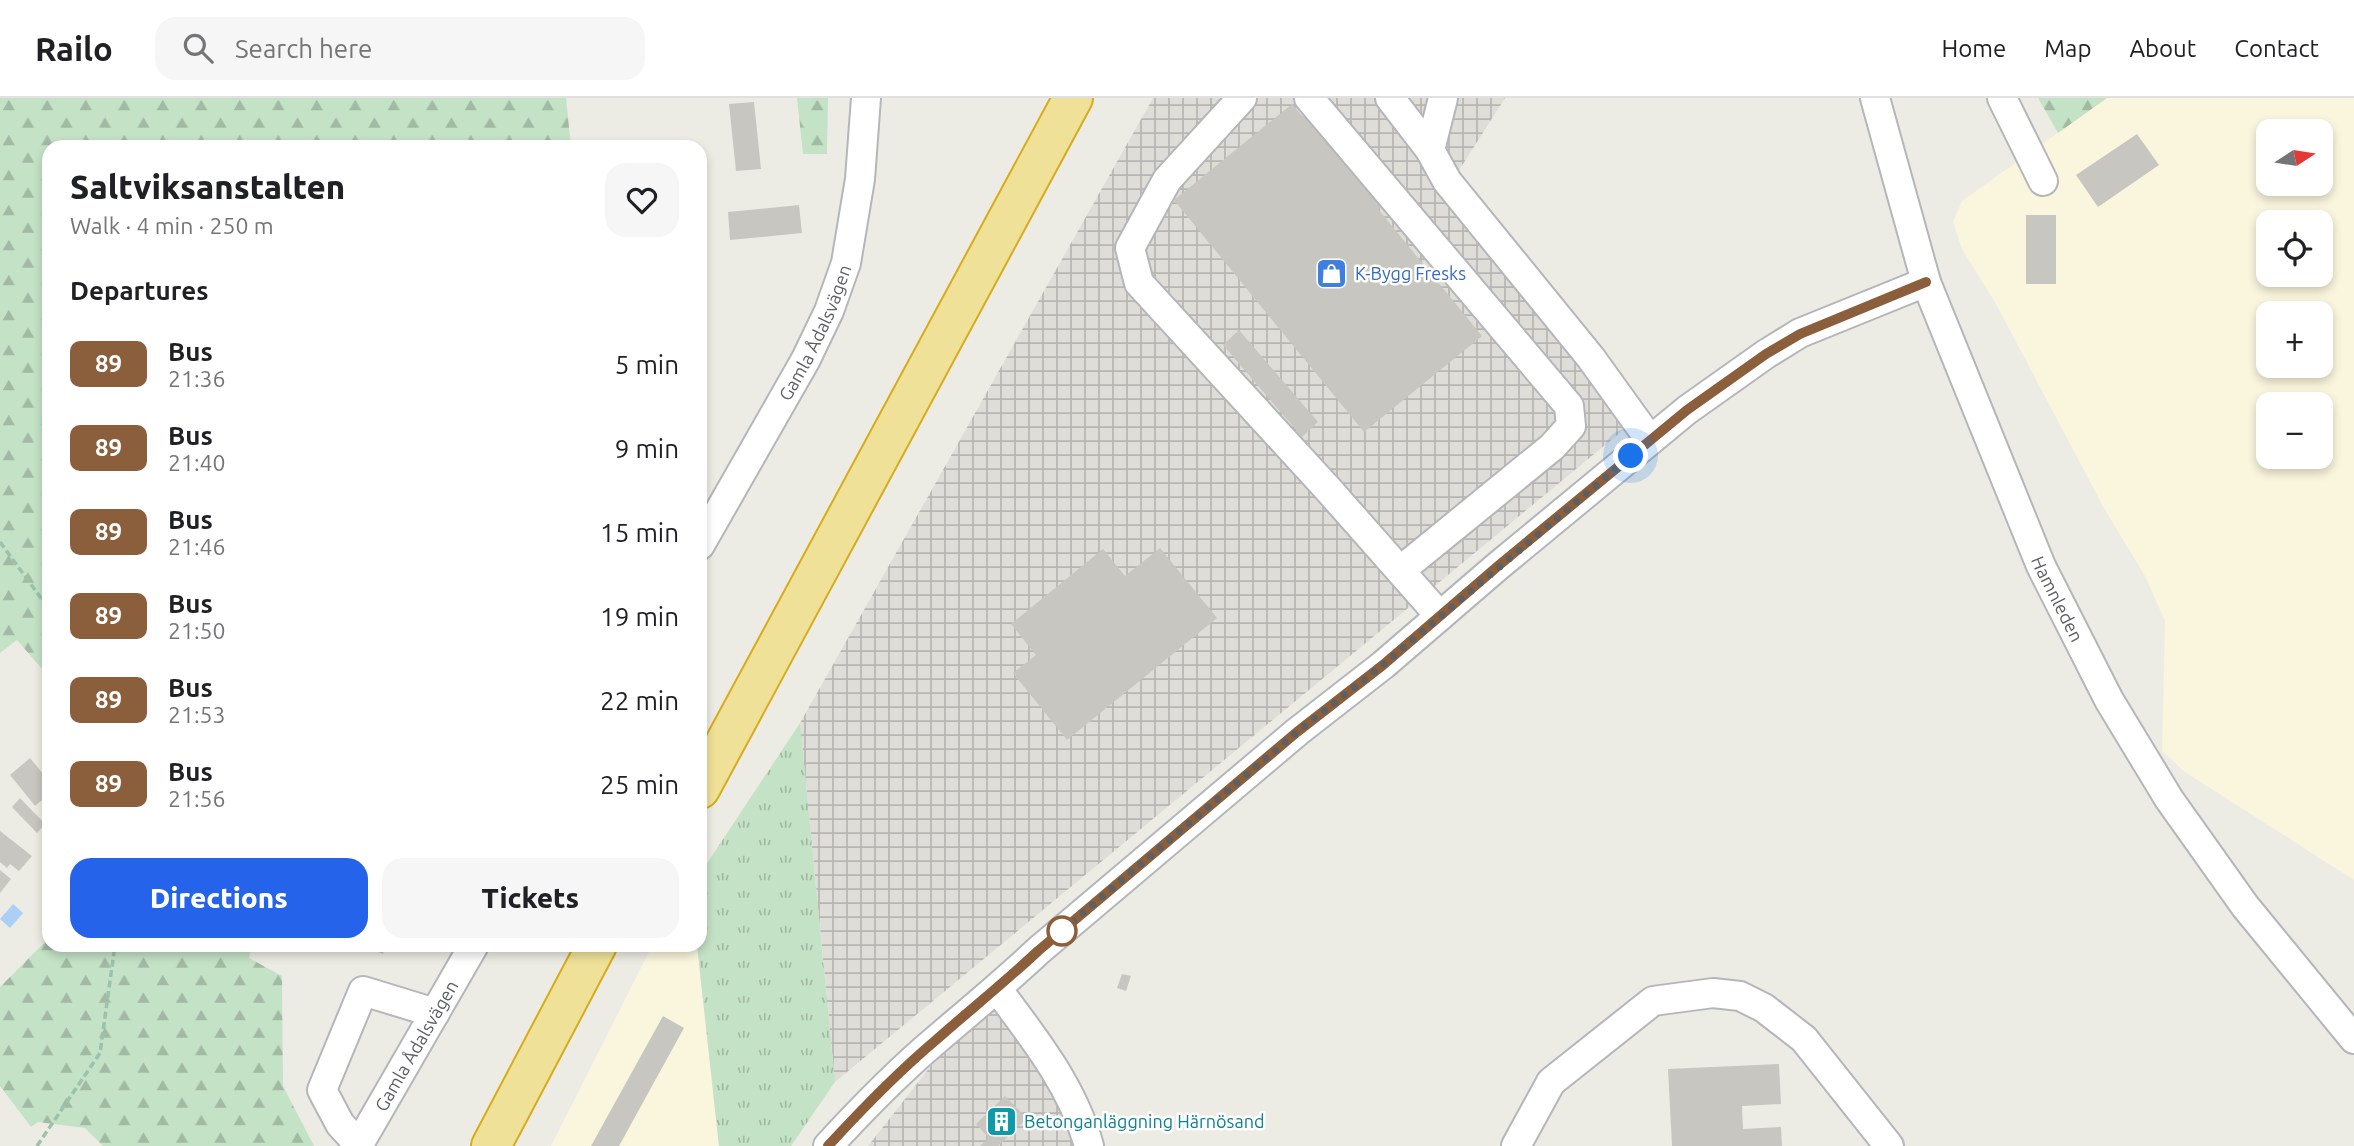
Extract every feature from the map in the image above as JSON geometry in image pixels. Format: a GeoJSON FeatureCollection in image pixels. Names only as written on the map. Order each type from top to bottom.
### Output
{"type":"FeatureCollection","features":[{"type":"Feature","properties":{"kind":"highway"},"geometry":{"type":"LineString","coordinates":[[707,742],[1058,99]]}},
{"type":"Feature","properties":{"kind":"highway"},"geometry":{"type":"LineString","coordinates":[[707,776],[1058,99]]}},
{"type":"Feature","properties":{"kind":"highway"},"geometry":{"type":"LineString","coordinates":[[491,1146],[593,952]]}},
{"type":"Feature","properties":{"kind":"highway"},"geometry":{"type":"LineString","coordinates":[[511,1146],[612,952]]}},
{"type":"Feature","properties":{"kind":"street","name":"Gamla Ådalsvägen"},"geometry":{"type":"LineString","coordinates":[[707,533],[799,371],[829,311],[846,263],[860,178],[866,98]]}},
{"type":"Feature","properties":{"kind":"street"},"geometry":{"type":"LineString","coordinates":[[1242,98],[1167,180],[1130,248],[1139,283],[1440,616]]}},
{"type":"Feature","properties":{"kind":"street"},"geometry":{"type":"LineString","coordinates":[[1309,98],[1569,406],[1571,426],[1552,447],[1401,570]]}},
{"type":"Feature","properties":{"kind":"street"},"geometry":{"type":"LineString","coordinates":[[1390,98],[1430,150],[1447,181],[1591,358],[1650,440]]}},
{"type":"Feature","properties":{"kind":"street"},"geometry":{"type":"LineString","coordinates":[[1430,150],[1443,98]]}},
{"type":"Feature","properties":{"kind":"street","name":"Hamnleden"},"geometry":{"type":"LineString","coordinates":[[1875,98],[1926,282],[2041,566],[2109,699],[2169,799],[2245,906],[2354,1039]]}},
{"type":"Feature","properties":{"kind":"street"},"geometry":{"type":"LineString","coordinates":[[2003,98],[2043,181]]}},
{"type":"Feature","properties":{"kind":"street"},"geometry":{"type":"LineString","coordinates":[[828,1146],[856,1115],[934,1041],[998,990],[1038,951],[1297,732],[1383,665],[1650,440],[1766,354],[1800,334],[1926,282]]}},
{"type":"Feature","properties":{"kind":"street","name":"Gamla Ådalsvägen"},"geometry":{"type":"LineString","coordinates":[[359,1146],[470,952]]}},
{"type":"Feature","properties":{"kind":"street"},"geometry":{"type":"LineString","coordinates":[[998,990],[1054,1067],[1090,1146]]}},
{"type":"Feature","properties":{"kind":"street"},"geometry":{"type":"LineString","coordinates":[[359,1146],[340,1124],[322,1090],[363,991],[435,1013]]}},
{"type":"Feature","properties":{"kind":"street"},"geometry":{"type":"LineString","coordinates":[[1516,1146],[1551,1082],[1653,1001],[1713,993],[1740,996],[1764,1008],[1804,1039],[1889,1146]]}},
{"type":"Feature","properties":{"kind":"path"},"geometry":{"type":"LineString","coordinates":[[0,542],[42,599]]}},
{"type":"Feature","properties":{"kind":"path"},"geometry":{"type":"LineString","coordinates":[[37,1146],[100,1053],[114,952]]}},
{"type":"Feature","properties":{"kind":"shaded area"},"geometry":{"type":"Polygon","coordinates":[[[1153,98],[1505,98],[1451,183],[1639,417],[835,1082],[800,723],[1153,98]]]}},
{"type":"Feature","properties":{"kind":"shaded area"},"geometry":{"type":"Polygon","coordinates":[[[2107,98],[2354,98],[2354,880],[2185,772],[2162,751],[2165,621],[2145,576],[2105,510],[1996,304],[1962,249],[1953,222],[1962,201],[2107,98]]]}},
{"type":"Feature","properties":{"kind":"shaded area"},"geometry":{"type":"Polygon","coordinates":[[[649,952],[698,952],[719,1146],[551,1146],[649,952]]]}},
{"type":"Feature","properties":{"kind":"shaded area"},"geometry":{"type":"Polygon","coordinates":[[[1004,973],[1038,1021],[1080,1094],[1103,1146],[868,1146],[1004,973]]]}},
{"type":"Feature","properties":{"kind":"green space"},"geometry":{"type":"Polygon","coordinates":[[[0,98],[566,98],[570,140],[42,140],[42,669],[17,640],[0,653],[0,98]]]}},
{"type":"Feature","properties":{"kind":"green space"},"geometry":{"type":"Polygon","coordinates":[[[797,98],[828,98],[827,154],[803,154],[797,98]]]}},
{"type":"Feature","properties":{"kind":"green space"},"geometry":{"type":"Polygon","coordinates":[[[2038,98],[2107,98],[2058,133],[2038,98]]]}},
{"type":"Feature","properties":{"kind":"green space"},"geometry":{"type":"Polygon","coordinates":[[[800,723],[835,1082],[791,1146],[719,1146],[698,952],[707,952],[707,863],[800,723]]]}},
{"type":"Feature","properties":{"kind":"green space"},"geometry":{"type":"Polygon","coordinates":[[[42,945],[42,952],[250,952],[249,958],[282,976],[283,1086],[314,1146],[103,1146],[85,1128],[38,1122],[31,1127],[0,1086],[0,987],[42,945]]]}},
{"type":"Feature","properties":{"kind":"water"},"geometry":{"type":"Polygon","coordinates":[[[13,904],[23,913],[10,928],[0,919],[13,904]]]}},
{"type":"Feature","properties":{"kind":"building"},"geometry":{"type":"Polygon","coordinates":[[[754,102],[761,169],[736,171],[729,104],[754,102]]]}},
{"type":"Feature","properties":{"kind":"building","name":"K-Bygg Fresks"},"geometry":{"type":"Polygon","coordinates":[[[1292,104],[1302,116],[1313,107],[1389,200],[1378,209],[1482,336],[1364,432],[1174,200],[1292,104]]]}},
{"type":"Feature","properties":{"kind":"building"},"geometry":{"type":"Polygon","coordinates":[[[2137,134],[2159,165],[2098,207],[2076,175],[2137,134]]]}},
{"type":"Feature","properties":{"kind":"building"},"geometry":{"type":"Polygon","coordinates":[[[799,205],[802,233],[730,240],[728,212],[799,205]]]}},
{"type":"Feature","properties":{"kind":"building"},"geometry":{"type":"Polygon","coordinates":[[[2026,215],[2056,215],[2056,284],[2026,284],[2026,215]]]}},
{"type":"Feature","properties":{"kind":"building"},"geometry":{"type":"Polygon","coordinates":[[[1239,330],[1318,422],[1302,437],[1223,345],[1239,330]]]}},
{"type":"Feature","properties":{"kind":"building"},"geometry":{"type":"Polygon","coordinates":[[[1160,548],[1217,618],[1067,740],[1013,673],[1036,655],[1011,624],[1103,549],[1125,576],[1160,548]]]}},
{"type":"Feature","properties":{"kind":"building"},"geometry":{"type":"Polygon","coordinates":[[[30,758],[42,773],[42,800],[35,806],[10,775],[30,758]]]}},
{"type":"Feature","properties":{"kind":"building"},"geometry":{"type":"Polygon","coordinates":[[[20,798],[42,821],[42,827],[37,833],[12,807],[20,798]]]}},
{"type":"Feature","properties":{"kind":"building"},"geometry":{"type":"Polygon","coordinates":[[[0,831],[32,856],[19,871],[10,864],[7,868],[0,862],[0,831]]]}},
{"type":"Feature","properties":{"kind":"building"},"geometry":{"type":"Polygon","coordinates":[[[0,870],[11,879],[0,893],[0,870]]]}},
{"type":"Feature","properties":{"kind":"building"},"geometry":{"type":"Polygon","coordinates":[[[1122,974],[1131,976],[1126,991],[1117,988],[1122,974]]]}},
{"type":"Feature","properties":{"kind":"building"},"geometry":{"type":"Polygon","coordinates":[[[663,1016],[684,1028],[619,1146],[591,1146],[663,1016]]]}},
{"type":"Feature","properties":{"kind":"building"},"geometry":{"type":"Polygon","coordinates":[[[1779,1064],[1781,1104],[1742,1106],[1743,1129],[1781,1127],[1782,1146],[1672,1146],[1668,1069],[1779,1064]]]}},
{"type":"Feature","properties":{"kind":"building","name":"Betonganläggning Härnösand"},"geometry":{"type":"Polygon","coordinates":[[[1005,1096],[1027,1118],[998,1146],[980,1146],[989,1138],[976,1124],[1005,1096]]]}},
{"type":"Feature","properties":{"kind":"bus line","name":"89"},"geometry":{"type":"LineString","coordinates":[[828,1146],[856,1115],[934,1041],[998,990],[1038,951],[1297,732],[1383,665],[1687,410],[1766,354],[1800,334],[1825,321],[1926,282]]}},
{"type":"Feature","properties":{"kind":"place","name":"K-Bygg Fresks"},"geometry":{"type":"Point","coordinates":[1332,273]}},
{"type":"Feature","properties":{"kind":"place","name":"Betonganläggning Härnösand"},"geometry":{"type":"Point","coordinates":[1001,1121]}},
{"type":"Feature","properties":{"kind":"route"},"geometry":{"type":"LineString","coordinates":[[1062,931],[1058,934],[1631,456]]}}]}
